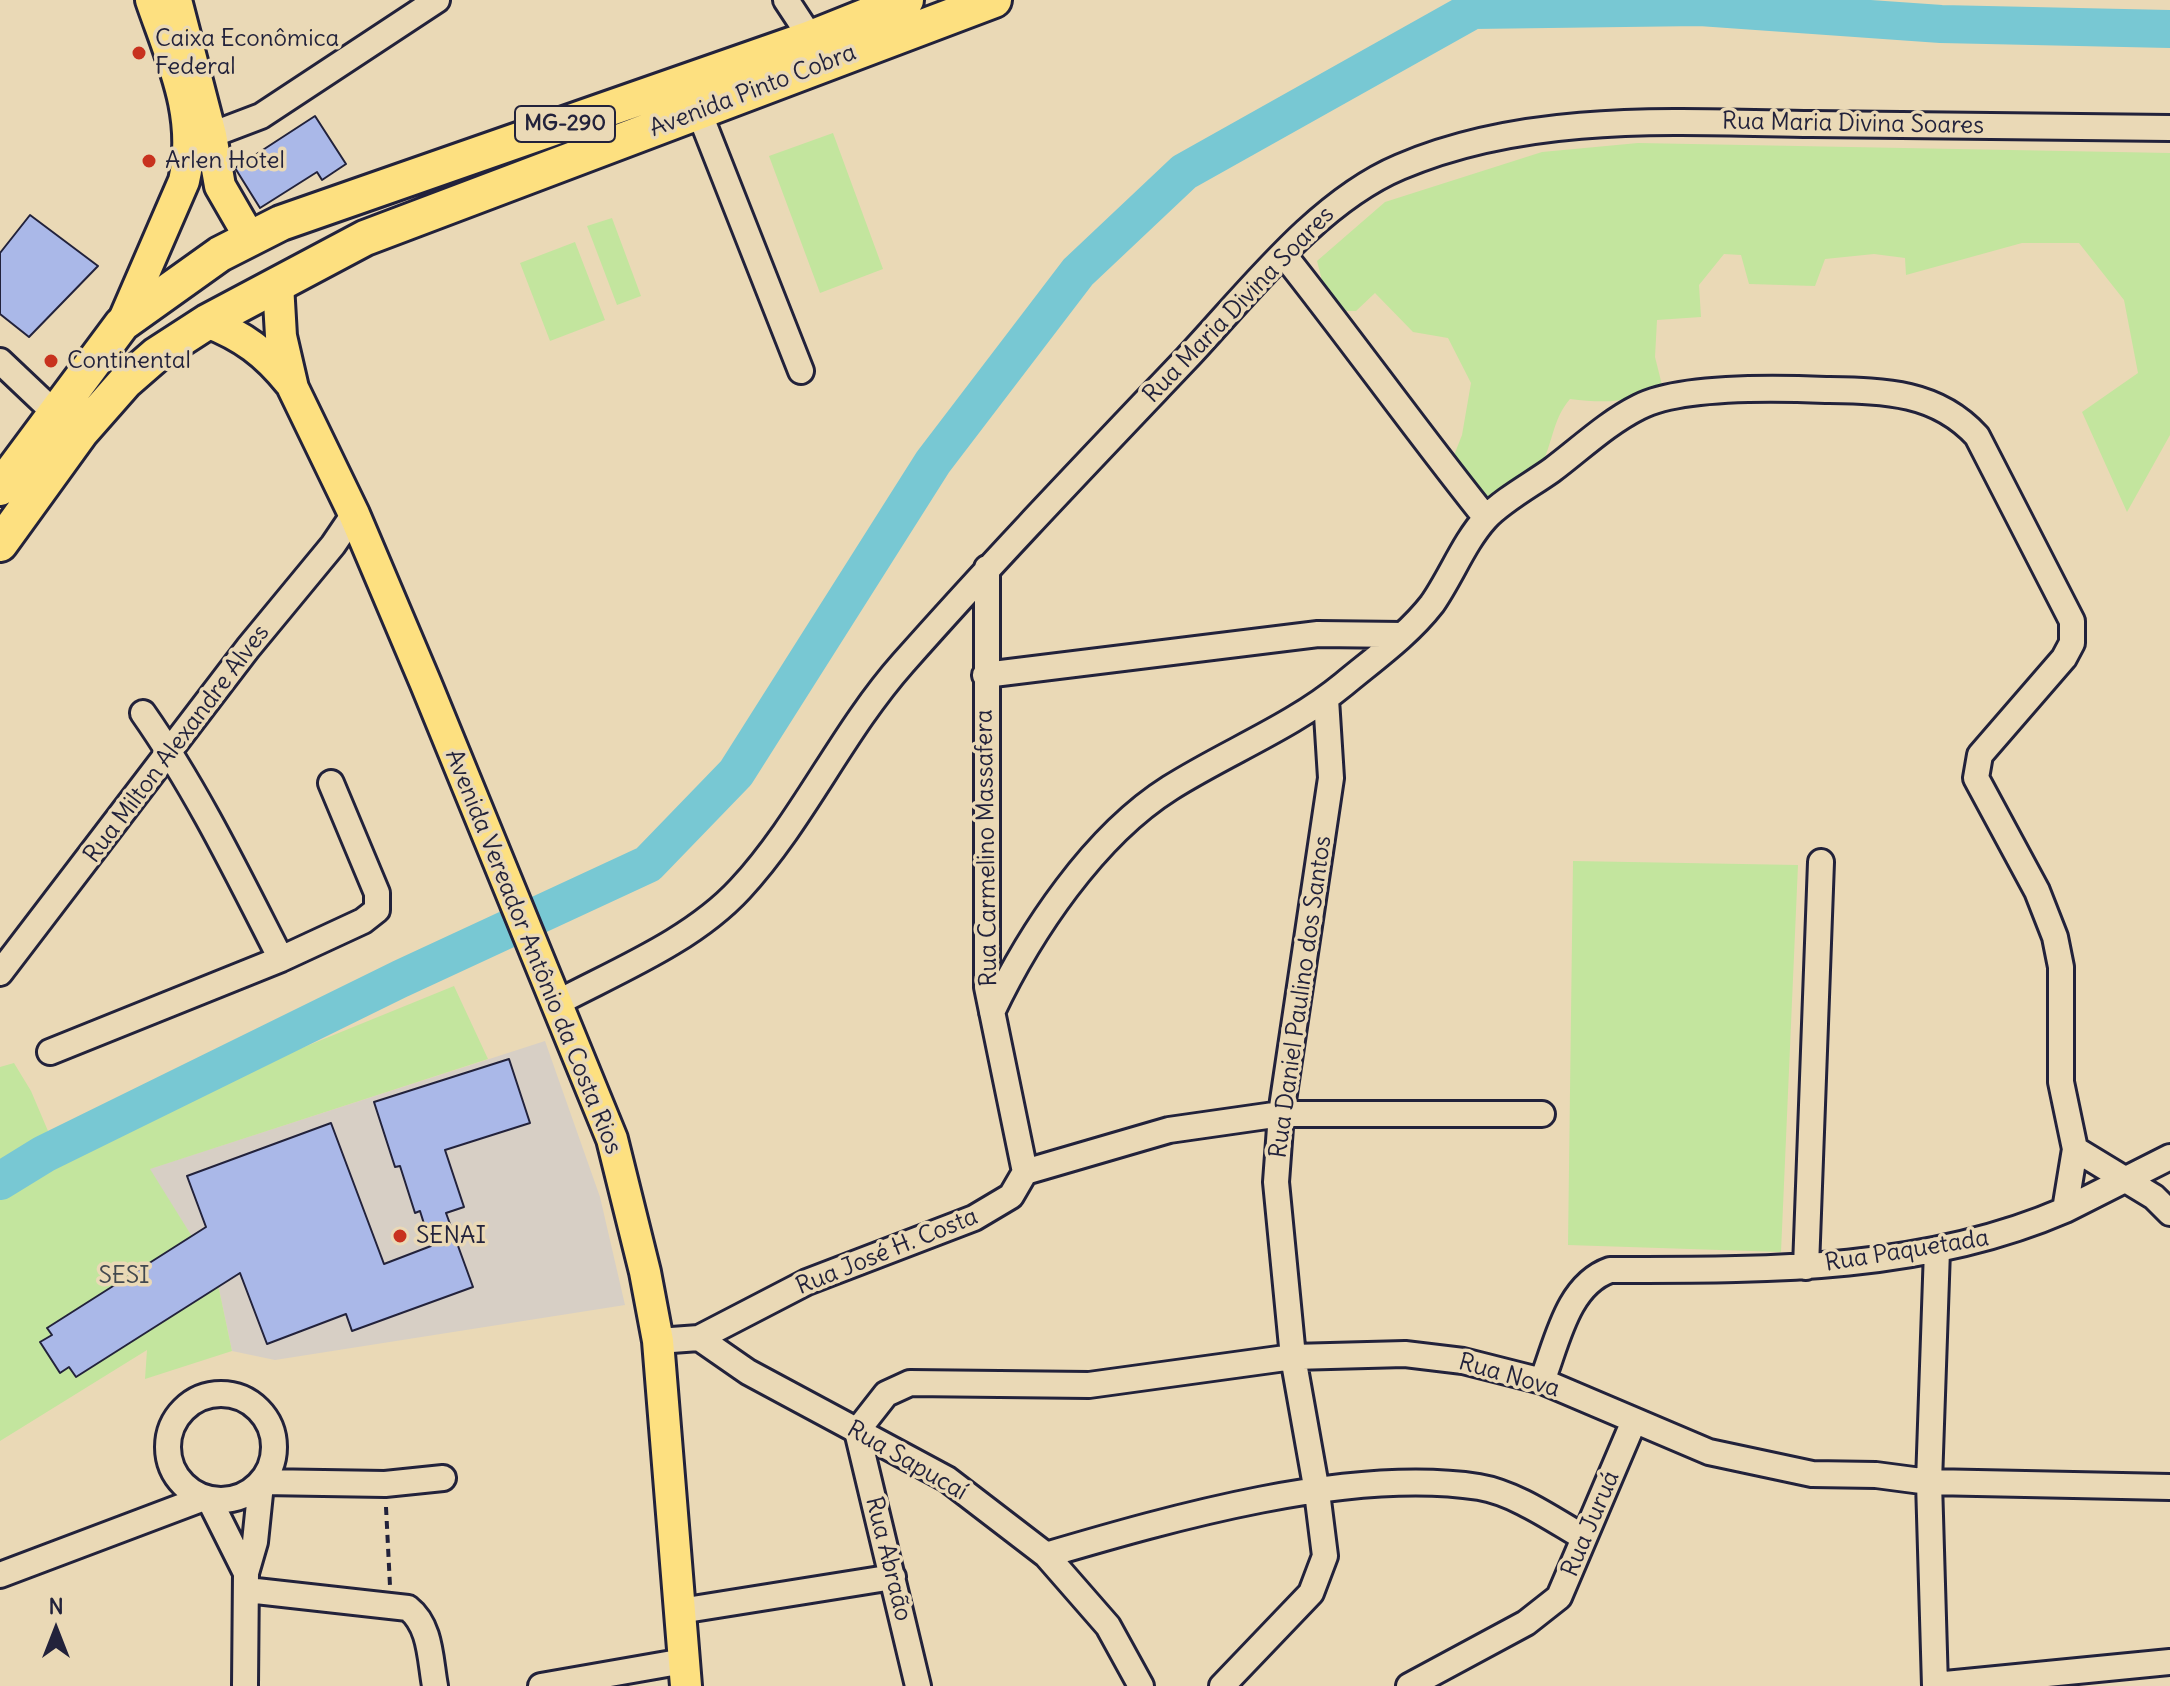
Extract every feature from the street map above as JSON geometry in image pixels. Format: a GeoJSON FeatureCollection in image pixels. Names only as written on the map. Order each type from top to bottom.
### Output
{"type":"FeatureCollection","features":[{"type":"Feature","properties":{"kind":"highway","name":"Avenida Pinto Cobra"},"geometry":{"type":"LineString","coordinates":[[238,244],[281,223],[811,38],[906,0]]}},
{"type":"Feature","properties":{"kind":"highway","name":"Avenida Pinto Cobra"},"geometry":{"type":"LineString","coordinates":[[264,292],[365,238],[994,0]]}},
{"type":"Feature","properties":{"kind":"highway"},"geometry":{"type":"LineString","coordinates":[[613,144],[626,125],[621,104]]}},
{"type":"Feature","properties":{"kind":"highway","name":"MG-290"},"geometry":{"type":"LineString","coordinates":[[0,488],[122,324],[238,244]]}},
{"type":"Feature","properties":{"kind":"highway","name":"MG-290"},"geometry":{"type":"LineString","coordinates":[[0,544],[81,432],[125,382],[156,355],[207,322],[264,292]]}},
{"type":"Feature","properties":{"kind":"main road"},"geometry":{"type":"LineString","coordinates":[[151,0],[187,104],[220,186],[238,244]]}},
{"type":"Feature","properties":{"kind":"main road"},"geometry":{"type":"LineString","coordinates":[[122,324],[184,181],[200,134],[176,0]]}},
{"type":"Feature","properties":{"kind":"main road","name":"Avenida Vereador Antônio da Costa Rios"},"geometry":{"type":"LineString","coordinates":[[264,292],[281,336],[293,388],[354,514],[612,1139],[645,1272],[658,1341],[685,1673]]}},
{"type":"Feature","properties":{"kind":"main road","name":"Avenida Vereador Antônio da Costa Rios"},"geometry":{"type":"LineString","coordinates":[[207,322],[240,335],[259,349],[293,388]]}},
{"type":"Feature","properties":{"kind":"street"},"geometry":{"type":"LineString","coordinates":[[200,134],[261,116],[437,0]]}},
{"type":"Feature","properties":{"kind":"street"},"geometry":{"type":"LineString","coordinates":[[786,0],[811,38]]}},
{"type":"Feature","properties":{"kind":"street"},"geometry":{"type":"LineString","coordinates":[[699,112],[801,371]]}},
{"type":"Feature","properties":{"kind":"street","name":"Rua Maria Divina Soares"},"geometry":{"type":"LineString","coordinates":[[551,991],[686,932],[737,893],[772,852],[892,675],[987,568],[1284,255],[1342,200],[1397,168],[1455,147],[1517,134],[1641,122],[2170,128]]}},
{"type":"Feature","properties":{"kind":"street"},"geometry":{"type":"LineString","coordinates":[[1284,255],[1347,335],[1403,416],[1435,451],[1486,518]]}},
{"type":"Feature","properties":{"kind":"street"},"geometry":{"type":"LineString","coordinates":[[0,361],[57,415]]}},
{"type":"Feature","properties":{"kind":"street"},"geometry":{"type":"LineString","coordinates":[[992,1012],[1022,952],[1106,842],[1168,789],[1326,699],[1403,635],[1431,605],[1486,518],[1617,421],[1660,399],[1785,388],[1882,391],[1916,397],[1942,406],[1962,419],[1977,436],[2075,632],[2064,658],[1980,755],[1976,778],[2037,891],[2055,937],[2061,967],[2061,1082],[2075,1149],[2065,1210]]}},
{"type":"Feature","properties":{"kind":"street","name":"Rua Milton Alexandre Alves"},"geometry":{"type":"LineString","coordinates":[[0,973],[354,514]]}},
{"type":"Feature","properties":{"kind":"street","name":"Rua Carmelino Massafera"},"geometry":{"type":"LineString","coordinates":[[987,568],[987,987],[1025,1172]]}},
{"type":"Feature","properties":{"kind":"street"},"geometry":{"type":"LineString","coordinates":[[985,675],[1318,634],[1403,635]]}},
{"type":"Feature","properties":{"kind":"street","name":"Rua Daniel Paulino dos Santos"},"geometry":{"type":"LineString","coordinates":[[1222,1686],[1311,1593],[1321,1575],[1325,1556],[1293,1357],[1276,1182],[1281,1114],[1331,778],[1326,699]]}},
{"type":"Feature","properties":{"kind":"street"},"geometry":{"type":"LineString","coordinates":[[143,713],[170,751],[281,959]]}},
{"type":"Feature","properties":{"kind":"street"},"geometry":{"type":"LineString","coordinates":[[50,1052],[281,959],[363,921],[379,905],[331,783]]}},
{"type":"Feature","properties":{"kind":"street"},"geometry":{"type":"LineString","coordinates":[[1806,1267],[1821,862]]}},
{"type":"Feature","properties":{"kind":"street"},"geometry":{"type":"LineString","coordinates":[[1025,1172],[1169,1130],[1281,1114],[1542,1114]]}},
{"type":"Feature","properties":{"kind":"street"},"geometry":{"type":"LineString","coordinates":[[2075,1149],[2154,1197],[2170,1213]]}},
{"type":"Feature","properties":{"kind":"street","name":"Rua Paquetada"},"geometry":{"type":"LineString","coordinates":[[1542,1381],[1576,1296],[1594,1275],[1610,1270],[1806,1267],[1937,1250],[2022,1229],[2170,1157]]}},
{"type":"Feature","properties":{"kind":"street","name":"Rua José H. Costa"},"geometry":{"type":"LineString","coordinates":[[699,1338],[807,1282],[985,1213],[1011,1196],[1025,1172]]}},
{"type":"Feature","properties":{"kind":"street"},"geometry":{"type":"LineString","coordinates":[[1937,1250],[1929,1482],[1935,1686],[2170,1662]]}},
{"type":"Feature","properties":{"kind":"street"},"geometry":{"type":"LineString","coordinates":[[658,1341],[699,1338]]}},
{"type":"Feature","properties":{"kind":"street","name":"Rua Sapucaí"},"geometry":{"type":"LineString","coordinates":[[699,1338],[748,1372],[947,1479],[1046,1555],[1108,1626],[1141,1686]]}},
{"type":"Feature","properties":{"kind":"street","name":"Rua Nova"},"geometry":{"type":"LineString","coordinates":[[857,1431],[886,1394],[910,1383],[1089,1385],[1293,1357],[1405,1354],[1463,1361],[1542,1381],[1709,1452],[1812,1474],[1876,1475],[1929,1482],[2170,1487]]}},
{"type":"Feature","properties":{"kind":"street"},"geometry":{"type":"LineString","coordinates":[[245,1686],[247,1581],[255,1542],[261,1483],[275,1451],[267,1418],[241,1397],[207,1395],[179,1413],[167,1445],[177,1477],[207,1498],[247,1581]]}},
{"type":"Feature","properties":{"kind":"street","name":"Rua Juruá"},"geometry":{"type":"LineString","coordinates":[[1409,1686],[1545,1609],[1559,1597],[1634,1421]]}},
{"type":"Feature","properties":{"kind":"street","name":"Rua Abraão"},"geometry":{"type":"LineString","coordinates":[[857,1431],[918,1686]]}},
{"type":"Feature","properties":{"kind":"street"},"geometry":{"type":"LineString","coordinates":[[0,1575],[207,1498],[243,1496],[261,1483],[385,1484],[443,1478]]}},
{"type":"Feature","properties":{"kind":"street"},"geometry":{"type":"LineString","coordinates":[[1046,1555],[1169,1519],[1317,1492],[1413,1483],[1482,1487],[1528,1506],[1583,1537]]}},
{"type":"Feature","properties":{"kind":"street"},"geometry":{"type":"LineString","coordinates":[[680,1611],[893,1577]]}},
{"type":"Feature","properties":{"kind":"street"},"geometry":{"type":"LineString","coordinates":[[247,1581],[408,1608],[419,1617],[435,1686]]}},
{"type":"Feature","properties":{"kind":"street"},"geometry":{"type":"LineString","coordinates":[[549,1685],[685,1673]]}},
{"type":"Feature","properties":{"kind":"path"},"geometry":{"type":"LineString","coordinates":[[385,1484],[391,1604]]}},
{"type":"Feature","properties":{"kind":"shaded area","name":"SENAI"},"geometry":{"type":"Polygon","coordinates":[[[545,1041],[600,1197],[625,1305],[275,1360],[232,1351],[216,1275],[149,1169],[545,1041]]]}},
{"type":"Feature","properties":{"kind":"green space"},"geometry":{"type":"Polygon","coordinates":[[[833,133],[883,269],[820,293],[769,156],[833,133]]]}},
{"type":"Feature","properties":{"kind":"green space"},"geometry":{"type":"Polygon","coordinates":[[[1638,143],[2170,153],[2170,435],[2127,512],[2082,412],[2138,373],[2124,300],[2079,243],[2022,243],[1906,275],[1905,258],[1874,254],[1825,259],[1815,286],[1749,284],[1741,255],[1724,254],[1699,285],[1701,317],[1657,320],[1655,357],[1662,385],[1639,396],[1617,401],[1570,399],[1557,420],[1540,465],[1525,479],[1480,506],[1451,463],[1462,435],[1471,383],[1448,338],[1413,332],[1375,293],[1356,311],[1341,311],[1325,292],[1317,261],[1385,202],[1542,152],[1638,143]]]}},
{"type":"Feature","properties":{"kind":"green space"},"geometry":{"type":"Polygon","coordinates":[[[612,218],[641,296],[617,305],[587,226],[612,218]]]}},
{"type":"Feature","properties":{"kind":"green space"},"geometry":{"type":"Polygon","coordinates":[[[575,242],[605,320],[550,341],[520,263],[575,242]]]}},
{"type":"Feature","properties":{"kind":"green space"},"geometry":{"type":"Polygon","coordinates":[[[1573,861],[1798,865],[1781,1252],[1568,1245],[1573,861]]]}},
{"type":"Feature","properties":{"kind":"green space","name":"SESI"},"geometry":{"type":"Polygon","coordinates":[[[454,986],[488,1059],[150,1169],[216,1275],[232,1351],[145,1379],[147,1350],[0,1441],[0,1197],[228,1078],[454,986]]]}},
{"type":"Feature","properties":{"kind":"green space"},"geometry":{"type":"Polygon","coordinates":[[[14,1063],[31,1091],[48,1131],[0,1162],[0,1067],[14,1063]]]}},
{"type":"Feature","properties":{"kind":"building"},"geometry":{"type":"Polygon","coordinates":[[[315,116],[346,164],[322,180],[317,172],[260,208],[235,168],[315,116]]]}},
{"type":"Feature","properties":{"kind":"building"},"geometry":{"type":"Polygon","coordinates":[[[30,215],[98,266],[29,337],[0,314],[0,253],[30,215]]]}},
{"type":"Feature","properties":{"kind":"building"},"geometry":{"type":"Polygon","coordinates":[[[509,1059],[530,1123],[445,1150],[464,1207],[446,1213],[473,1287],[352,1331],[346,1314],[267,1344],[240,1273],[76,1377],[69,1367],[60,1373],[40,1342],[52,1335],[47,1328],[206,1227],[187,1176],[331,1123],[384,1264],[431,1246],[420,1211],[415,1213],[400,1166],[395,1167],[374,1102],[509,1059]]]}},
{"type":"Feature","properties":{"kind":"waterway"},"geometry":{"type":"LineString","coordinates":[[0,1181],[44,1154],[400,979],[648,864],[736,773],[933,462],[1078,272],[1184,172],[1473,10],[1700,7],[1941,24],[2170,29]]}},
{"type":"Feature","properties":{"kind":"place","name":"Caixa Econômica Federal"},"geometry":{"type":"Point","coordinates":[139,53]}},
{"type":"Feature","properties":{"kind":"place","name":"Arlen Hotel"},"geometry":{"type":"Point","coordinates":[149,161]}},
{"type":"Feature","properties":{"kind":"place","name":"Continental"},"geometry":{"type":"Point","coordinates":[51,361]}},
{"type":"Feature","properties":{"kind":"place","name":"SENAI"},"geometry":{"type":"Point","coordinates":[400,1236]}}]}
